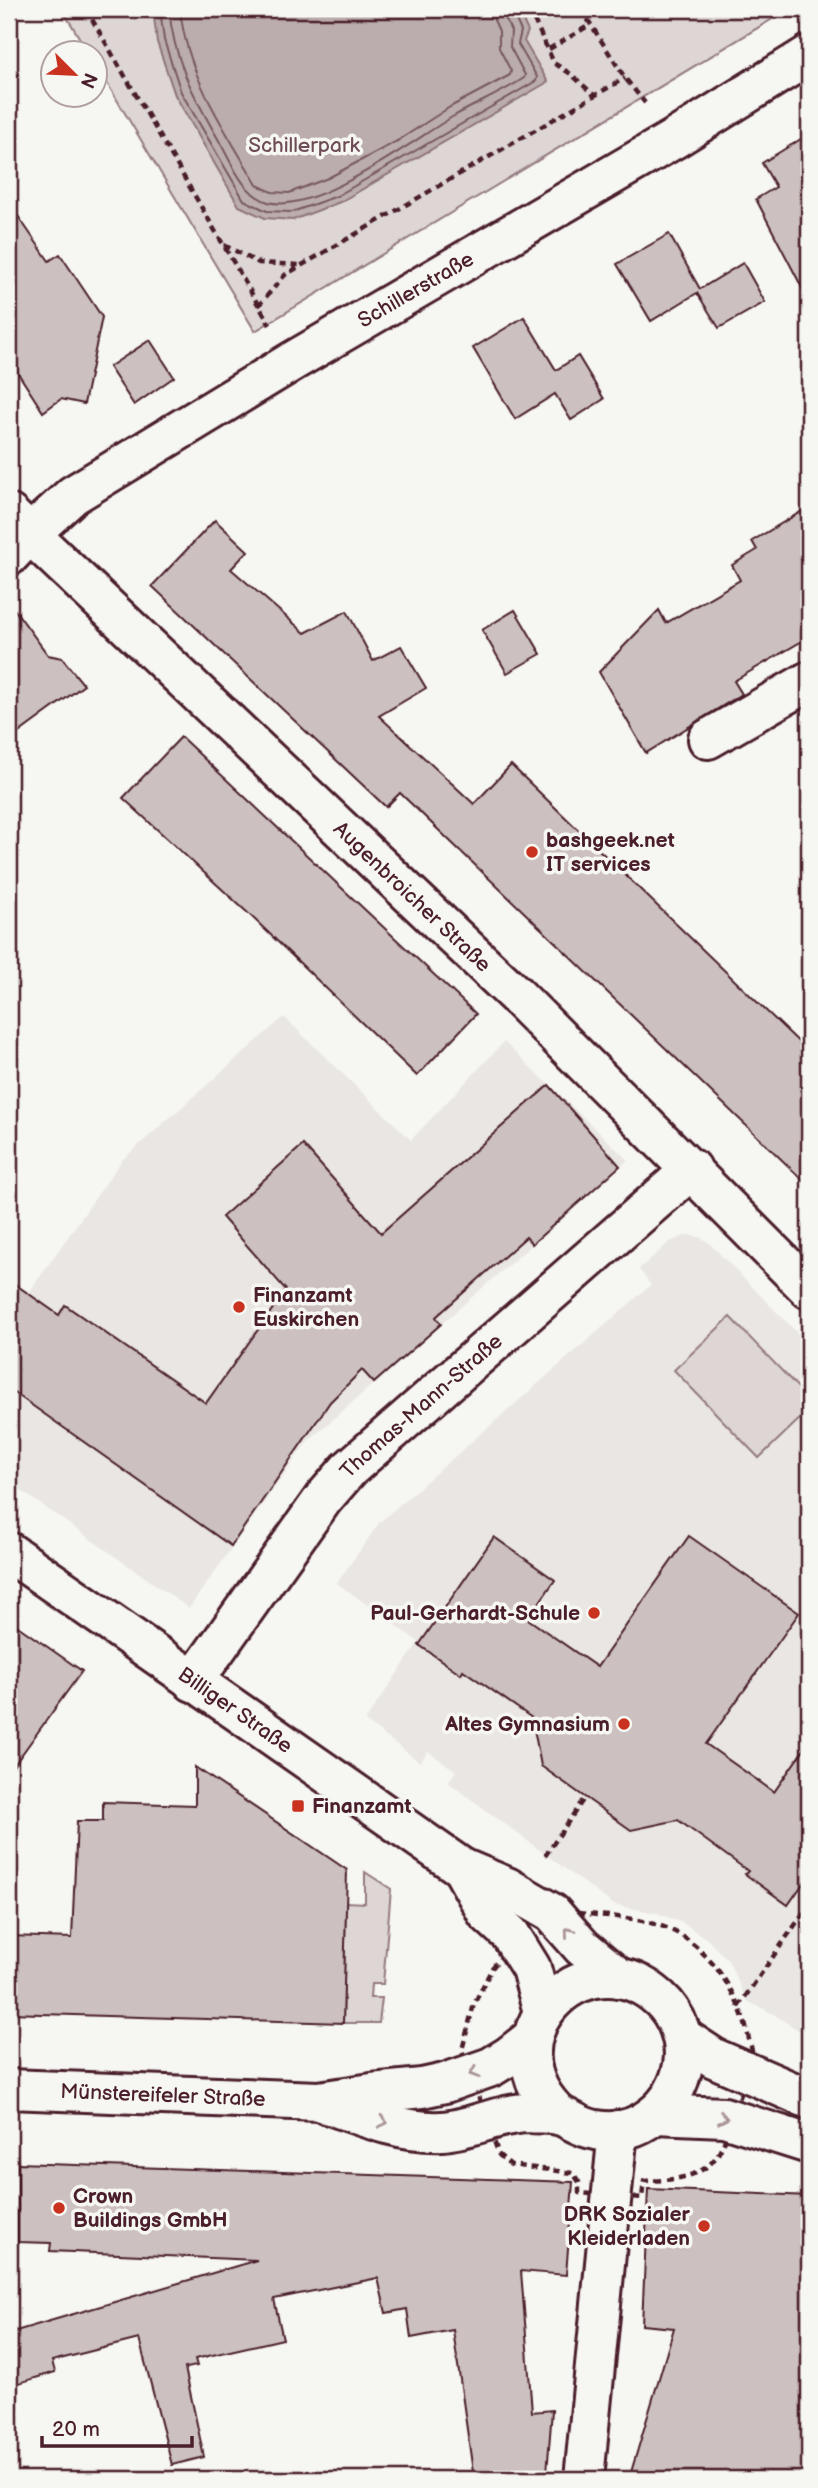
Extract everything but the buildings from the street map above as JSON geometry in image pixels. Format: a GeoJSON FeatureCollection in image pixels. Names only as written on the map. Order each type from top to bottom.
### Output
{"type":"FeatureCollection","features":[{"type":"Feature","properties":{"kind":"street","name":"Schillerstraße"},"geometry":{"type":"LineString","coordinates":[[16,535],[73,495],[293,361],[674,138],[809,55]]}},
{"type":"Feature","properties":{"kind":"street","name":"Augenbroicher Straße"},"geometry":{"type":"LineString","coordinates":[[16,535],[516,995],[809,1289]]}},
{"type":"Feature","properties":{"kind":"street"},"geometry":{"type":"LineString","coordinates":[[708,739],[809,681]]}},
{"type":"Feature","properties":{"kind":"street","name":"Thomas-Mann-Straße"},"geometry":{"type":"LineString","coordinates":[[193,1682],[323,1499],[349,1469],[692,1169]]}},
{"type":"Feature","properties":{"kind":"street","name":"Billiger Straße"},"geometry":{"type":"LineString","coordinates":[[9,1552],[461,1868],[552,1913],[582,1947],[619,1979]]}},
{"type":"Feature","properties":{"kind":"street","name":"Billiger Straße"},"geometry":{"type":"LineString","coordinates":[[461,1868],[487,1913],[510,1934],[531,1968],[537,2025]]}},
{"type":"Feature","properties":{"kind":"street"},"geometry":{"type":"LineString","coordinates":[[591,1979],[619,1979],[644,1987],[662,2000],[675,2018],[682,2037],[684,2057],[681,2077],[669,2099],[655,2114],[638,2125],[602,2131],[586,2128],[561,2116],[549,2105],[537,2086],[531,2059],[537,2025],[557,1996],[570,1987],[591,1979]]}},
{"type":"Feature","properties":{"kind":"street","name":"Münstereifeler Straße"},"geometry":{"type":"LineString","coordinates":[[9,2089],[318,2101],[372,2092],[422,2088],[471,2075],[509,2056],[537,2025]]}},
{"type":"Feature","properties":{"kind":"street"},"geometry":{"type":"LineString","coordinates":[[682,2037],[714,2058],[809,2099]]}},
{"type":"Feature","properties":{"kind":"street","name":"Münstereifeler Straße"},"geometry":{"type":"LineString","coordinates":[[318,2101],[376,2121],[442,2131],[519,2114],[561,2116]]}},
{"type":"Feature","properties":{"kind":"street"},"geometry":{"type":"LineString","coordinates":[[655,2114],[711,2115],[732,2119],[809,2144]]}},
{"type":"Feature","properties":{"kind":"street"},"geometry":{"type":"LineString","coordinates":[[584,2479],[618,2130]]}},
{"type":"Feature","properties":{"kind":"path"},"geometry":{"type":"LineString","coordinates":[[86,9],[258,306],[293,361]]}},
{"type":"Feature","properties":{"kind":"path"},"geometry":{"type":"LineString","coordinates":[[529,9],[554,63],[595,96]]}},
{"type":"Feature","properties":{"kind":"path"},"geometry":{"type":"LineString","coordinates":[[582,9],[625,78],[674,138]]}},
{"type":"Feature","properties":{"kind":"path"},"geometry":{"type":"LineString","coordinates":[[549,49],[590,25]]}},
{"type":"Feature","properties":{"kind":"path"},"geometry":{"type":"LineString","coordinates":[[258,306],[285,275],[625,78]]}},
{"type":"Feature","properties":{"kind":"path"},"geometry":{"type":"LineString","coordinates":[[222,244],[259,264],[302,265]]}},
{"type":"Feature","properties":{"kind":"path"},"geometry":{"type":"LineString","coordinates":[[518,1894],[586,1797]]}},
{"type":"Feature","properties":{"kind":"path"},"geometry":{"type":"LineString","coordinates":[[738,2007],[809,1905]]}},
{"type":"Feature","properties":{"kind":"path"},"geometry":{"type":"LineString","coordinates":[[578,1913],[625,1917],[676,1933],[696,1946],[712,1962],[738,2007],[752,2056],[722,2147],[709,2165],[692,2174],[673,2180],[644,2180],[642,2198],[579,2193],[579,2182],[573,2174],[511,2165],[499,2155],[462,2050],[474,2004],[492,1968],[503,1955],[562,1922],[578,1913]]}},
{"type":"Feature","properties":{"kind":"shaded area","name":"Finanzamt Euskirchen"},"geometry":{"type":"Polygon","coordinates":[[[284,1017],[411,1140],[504,1042],[628,1160],[307,1442],[189,1608],[9,1482],[9,1321],[122,1160],[284,1017]]]}},
{"type":"Feature","properties":{"kind":"shaded area","name":"Paul-Gerhardt-Schule"},"geometry":{"type":"Polygon","coordinates":[[[687,1235],[707,1241],[809,1345],[809,2037],[772,2013],[747,2001],[728,1960],[707,1939],[683,1923],[657,1913],[614,1905],[448,1782],[456,1771],[428,1751],[420,1762],[365,1721],[419,1642],[337,1583],[380,1522],[651,1285],[639,1269],[670,1242],[687,1235]]]}},
{"type":"Feature","properties":{"kind":"green space","name":"Schillerpark"},"geometry":{"type":"Polygon","coordinates":[[[62,9],[789,9],[255,331],[108,85],[108,38],[80,38],[62,9]]]}},
{"type":"Feature","properties":{"kind":"green space"},"geometry":{"type":"Polygon","coordinates":[[[730,1317],[809,1399],[809,1410],[759,1458],[674,1370],[730,1317]]]}},
{"type":"Feature","properties":{"kind":"green space"},"geometry":{"type":"Polygon","coordinates":[[[365,1872],[391,1889],[383,1984],[371,1984],[370,1998],[382,1998],[379,2023],[343,2023],[346,1902],[365,1903],[365,1872]]]}},
{"type":"Feature","properties":{"kind":"water"},"geometry":{"type":"Polygon","coordinates":[[[153,9],[517,9],[528,31],[524,41],[548,82],[340,202],[293,220],[265,218],[239,206],[175,95],[157,42],[153,9]]]}},
{"type":"Feature","properties":{"kind":"place","name":"bashgeek.net IT services"},"geometry":{"type":"Point","coordinates":[532,852]}},
{"type":"Feature","properties":{"kind":"place","name":"Finanzamt Euskirchen"},"geometry":{"type":"Point","coordinates":[239,1307]}},
{"type":"Feature","properties":{"kind":"place","name":"Paul-Gerhardt-Schule"},"geometry":{"type":"Point","coordinates":[594,1613]}},
{"type":"Feature","properties":{"kind":"place","name":"Altes Gymnasium"},"geometry":{"type":"Point","coordinates":[624,1724]}},
{"type":"Feature","properties":{"kind":"place","name":"Finanzamt"},"geometry":{"type":"Point","coordinates":[298,1806]}},
{"type":"Feature","properties":{"kind":"place","name":"Crown Buildings GmbH"},"geometry":{"type":"Point","coordinates":[59,2208]}},
{"type":"Feature","properties":{"kind":"place","name":"DRK Sozialer Kleiderladen"},"geometry":{"type":"Point","coordinates":[704,2226]}}]}
